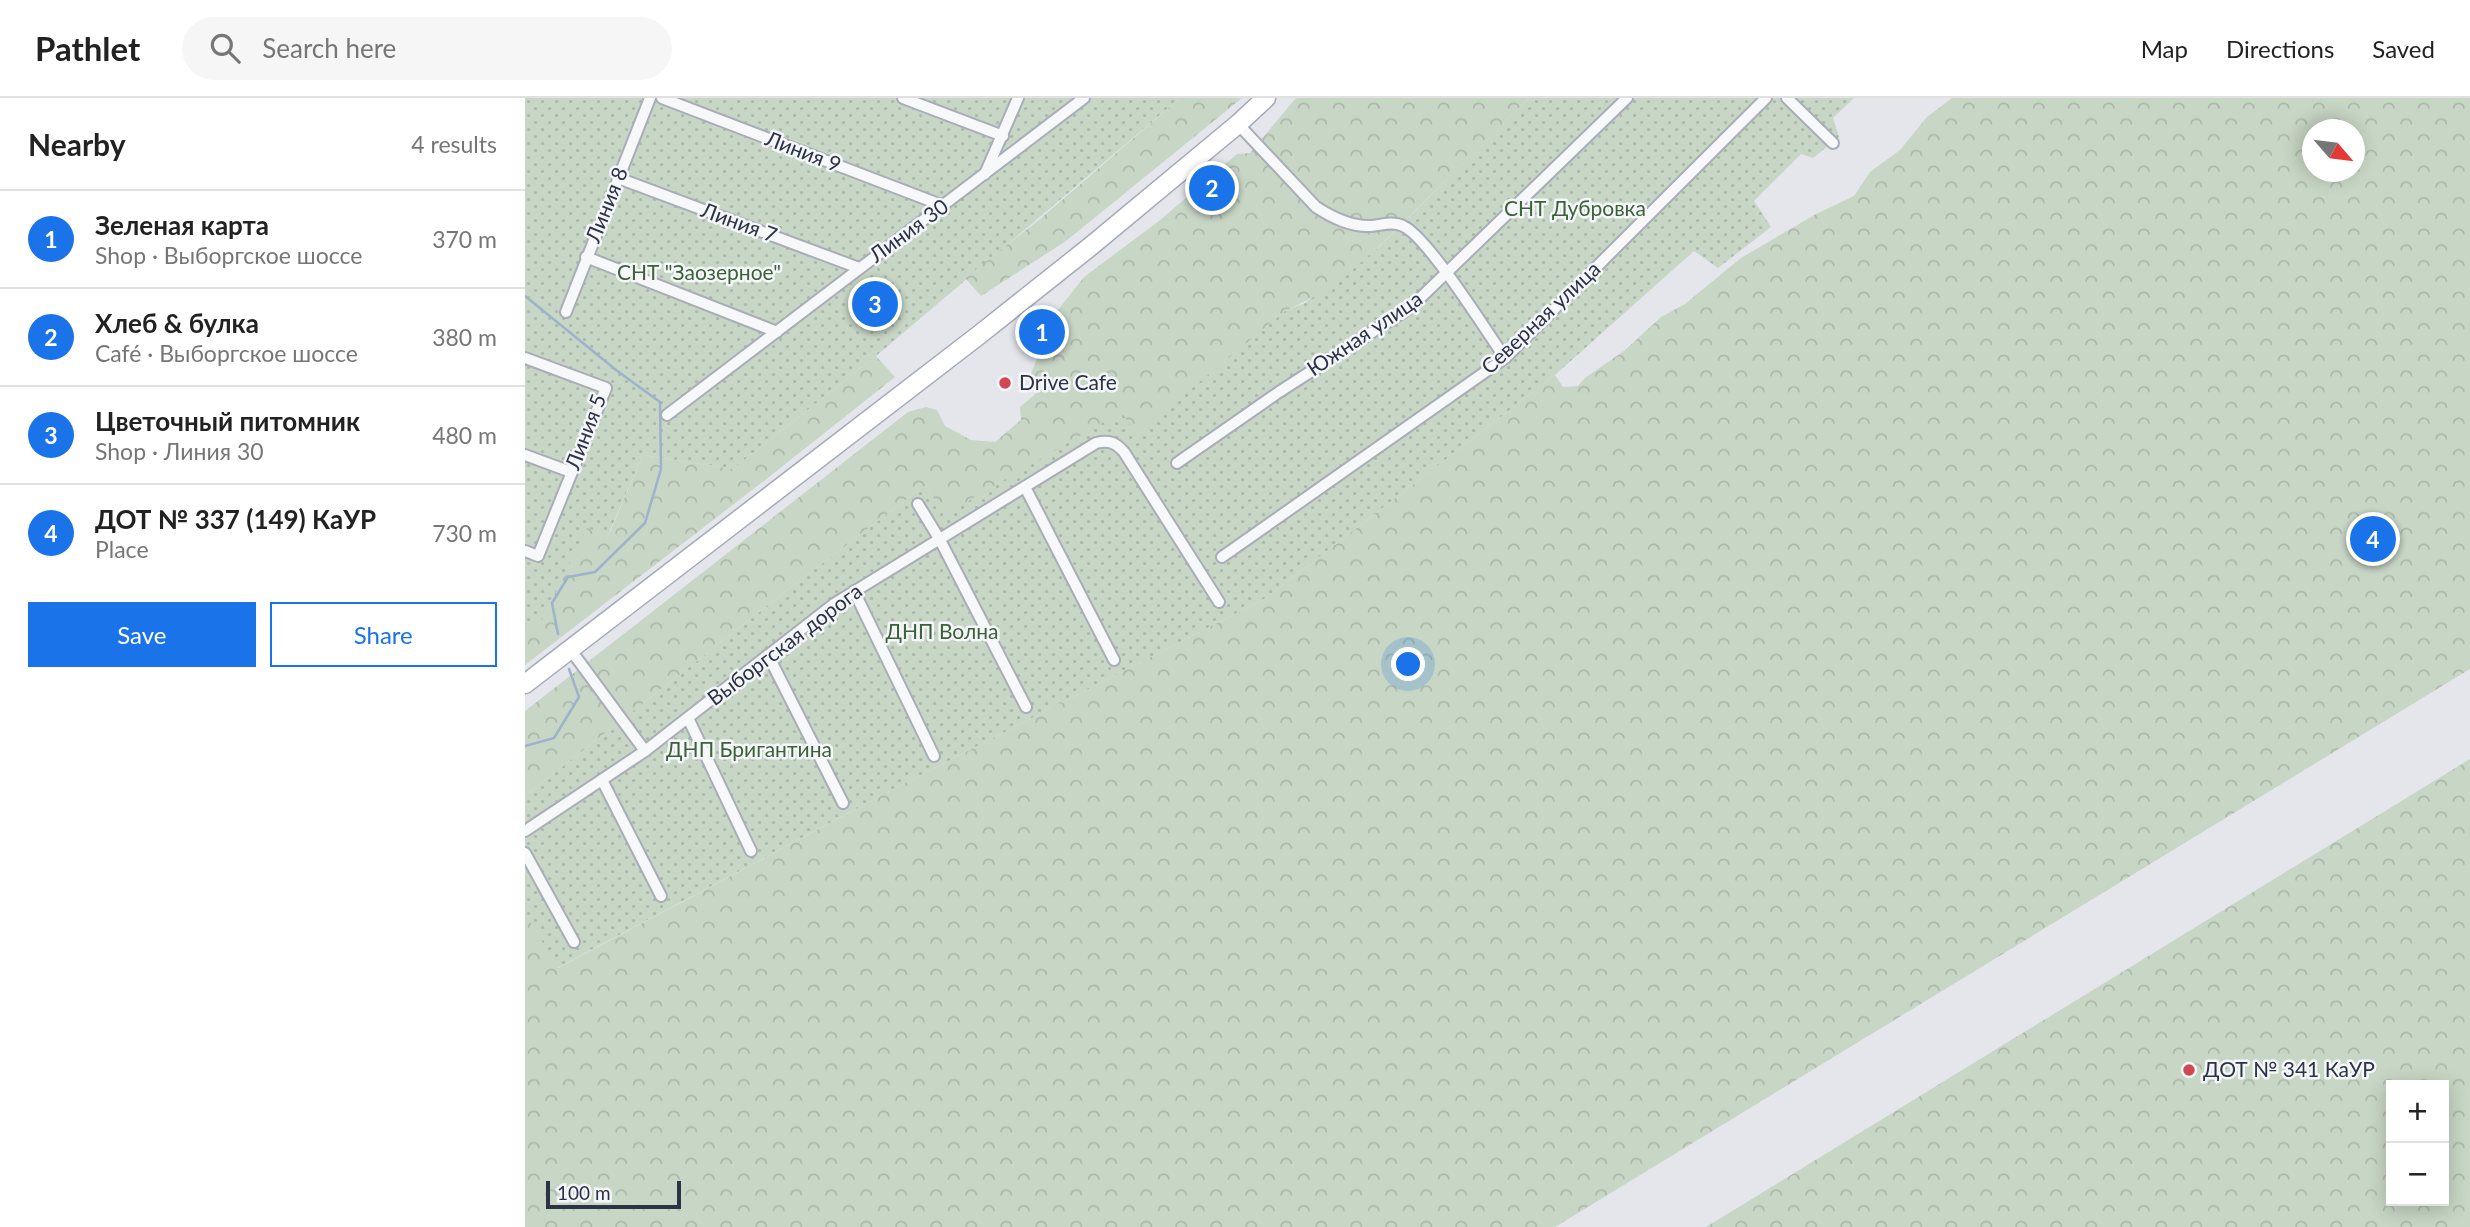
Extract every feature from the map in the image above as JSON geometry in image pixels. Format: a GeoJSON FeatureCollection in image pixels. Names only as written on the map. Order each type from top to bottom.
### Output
{"type":"FeatureCollection","features":[{"type":"Feature","properties":{"kind":"main road"},"geometry":{"type":"LineString","coordinates":[[525,684],[1091,246],[1266,98]]}},
{"type":"Feature","properties":{"kind":"street","name":"Линия 8"},"geometry":{"type":"LineString","coordinates":[[566,312],[650,98]]}},
{"type":"Feature","properties":{"kind":"street","name":"Линия 9"},"geometry":{"type":"LineString","coordinates":[[662,98],[944,206]]}},
{"type":"Feature","properties":{"kind":"street"},"geometry":{"type":"LineString","coordinates":[[903,98],[1003,136]]}},
{"type":"Feature","properties":{"kind":"street"},"geometry":{"type":"LineString","coordinates":[[984,176],[1018,98]]}},
{"type":"Feature","properties":{"kind":"street","name":"Линия 30"},"geometry":{"type":"LineString","coordinates":[[667,415],[1084,98]]}},
{"type":"Feature","properties":{"kind":"street","name":"Южная улица"},"geometry":{"type":"LineString","coordinates":[[1177,463],[1411,307],[1627,98]]}},
{"type":"Feature","properties":{"kind":"street","name":"Северная улица"},"geometry":{"type":"LineString","coordinates":[[1222,556],[1505,358],[1766,98]]}},
{"type":"Feature","properties":{"kind":"street"},"geometry":{"type":"LineString","coordinates":[[1787,98],[1833,143]]}},
{"type":"Feature","properties":{"kind":"street"},"geometry":{"type":"LineString","coordinates":[[1238,124],[1316,207],[1332,218],[1369,226],[1400,224],[1411,230],[1447,274],[1505,358]]}},
{"type":"Feature","properties":{"kind":"street","name":"Линия 7"},"geometry":{"type":"LineString","coordinates":[[618,178],[859,268]]}},
{"type":"Feature","properties":{"kind":"street"},"geometry":{"type":"LineString","coordinates":[[586,257],[777,332]]}},
{"type":"Feature","properties":{"kind":"street","name":"Линия 5"},"geometry":{"type":"LineString","coordinates":[[525,358],[606,388],[538,556],[525,551]]}},
{"type":"Feature","properties":{"kind":"street","name":"Выборгская дорога"},"geometry":{"type":"LineString","coordinates":[[525,831],[645,751],[854,591],[1096,443],[1116,443],[1124,452],[1219,602]]}},
{"type":"Feature","properties":{"kind":"street"},"geometry":{"type":"LineString","coordinates":[[525,455],[571,472]]}},
{"type":"Feature","properties":{"kind":"street"},"geometry":{"type":"LineString","coordinates":[[1025,487],[1114,660]]}},
{"type":"Feature","properties":{"kind":"street"},"geometry":{"type":"LineString","coordinates":[[918,504],[940,540],[1026,707]]}},
{"type":"Feature","properties":{"kind":"street"},"geometry":{"type":"LineString","coordinates":[[854,591],[934,756]]}},
{"type":"Feature","properties":{"kind":"street"},"geometry":{"type":"LineString","coordinates":[[570,649],[645,751]]}},
{"type":"Feature","properties":{"kind":"street"},"geometry":{"type":"LineString","coordinates":[[768,655],[843,803]]}},
{"type":"Feature","properties":{"kind":"street"},"geometry":{"type":"LineString","coordinates":[[688,718],[751,851]]}},
{"type":"Feature","properties":{"kind":"street"},"geometry":{"type":"LineString","coordinates":[[602,780],[661,896]]}},
{"type":"Feature","properties":{"kind":"street"},"geometry":{"type":"LineString","coordinates":[[525,853],[574,942]]}},
{"type":"Feature","properties":{"kind":"green space","name":"СНТ \"Заозерное\""},"geometry":{"type":"Polygon","coordinates":[[[525,98],[1180,98],[876,356],[733,469],[643,455],[608,535],[587,529],[543,619],[525,633],[525,98]]]}},
{"type":"Feature","properties":{"kind":"green space"},"geometry":{"type":"Polygon","coordinates":[[[1180,98],[1242,98],[1066,241],[981,296],[965,278],[1040,219],[1180,98]]]}},
{"type":"Feature","properties":{"kind":"green space"},"geometry":{"type":"Polygon","coordinates":[[[1296,98],[1529,98],[1361,263],[1325,290],[1285,311],[1137,434],[1121,412],[946,514],[924,486],[525,796],[525,711],[908,412],[926,407],[937,410],[945,426],[971,440],[995,442],[1021,420],[1020,407],[1047,384],[1031,374],[1054,315],[1084,277],[1159,221],[1237,154],[1250,153],[1296,98]]]}},
{"type":"Feature","properties":{"kind":"green space"},"geometry":{"type":"Polygon","coordinates":[[[1529,98],[1854,98],[1833,118],[1839,137],[1813,158],[1801,154],[1754,201],[1771,227],[1718,268],[1694,251],[1555,375],[1266,598],[888,792],[557,968],[525,913],[525,796],[924,486],[946,513],[1121,411],[1137,433],[1285,311],[1305,303],[1380,246],[1529,98]]]}},
{"type":"Feature","properties":{"kind":"green space"},"geometry":{"type":"Polygon","coordinates":[[[1952,98],[2470,98],[2470,669],[1555,1227],[525,1227],[525,913],[558,968],[888,792],[1266,598],[1555,375],[1563,387],[1578,386],[1585,378],[1624,351],[1661,317],[1685,304],[1741,258],[1816,214],[1854,196],[1870,172],[1900,150],[1927,117],[1952,98]]]}},
{"type":"Feature","properties":{"kind":"green space"},"geometry":{"type":"Polygon","coordinates":[[[876,356],[895,377],[525,665],[525,633],[543,618],[587,528],[609,534],[643,455],[733,469],[876,356]]]}},
{"type":"Feature","properties":{"kind":"green space"},"geometry":{"type":"Polygon","coordinates":[[[2470,759],[2470,1227],[1706,1227],[2470,759]]]}},
{"type":"Feature","properties":{"kind":"waterway"},"geometry":{"type":"LineString","coordinates":[[525,296],[660,402],[661,469],[645,523],[595,572],[568,577],[552,603],[558,634]]}},
{"type":"Feature","properties":{"kind":"waterway"},"geometry":{"type":"LineString","coordinates":[[525,746],[554,738],[579,697],[569,669]]}},
{"type":"Feature","properties":{"kind":"place","name":"Хлеб & булка"},"geometry":{"type":"Point","coordinates":[1212,188]}},
{"type":"Feature","properties":{"kind":"place","name":"Цветочный питомник"},"geometry":{"type":"Point","coordinates":[875,304]}},
{"type":"Feature","properties":{"kind":"place","name":"Зеленая карта"},"geometry":{"type":"Point","coordinates":[1042,332]}},
{"type":"Feature","properties":{"kind":"place","name":"Drive Cafe"},"geometry":{"type":"Point","coordinates":[1005,383]}},
{"type":"Feature","properties":{"kind":"place","name":"ДОТ № 337 (149) КаУР"},"geometry":{"type":"Point","coordinates":[2373,539]}},
{"type":"Feature","properties":{"kind":"place","name":"ДОТ № 341 КаУР"},"geometry":{"type":"Point","coordinates":[2189,1070]}},
{"type":"Feature","properties":{"kind":"park label","name":"СНТ Дубровка"},"geometry":{"type":"Point","coordinates":[1575,209]}},
{"type":"Feature","properties":{"kind":"park label","name":"ДНП Волна"},"geometry":{"type":"Point","coordinates":[942,632]}},
{"type":"Feature","properties":{"kind":"park label","name":"ДНП Бригантина"},"geometry":{"type":"Point","coordinates":[749,750]}}]}
